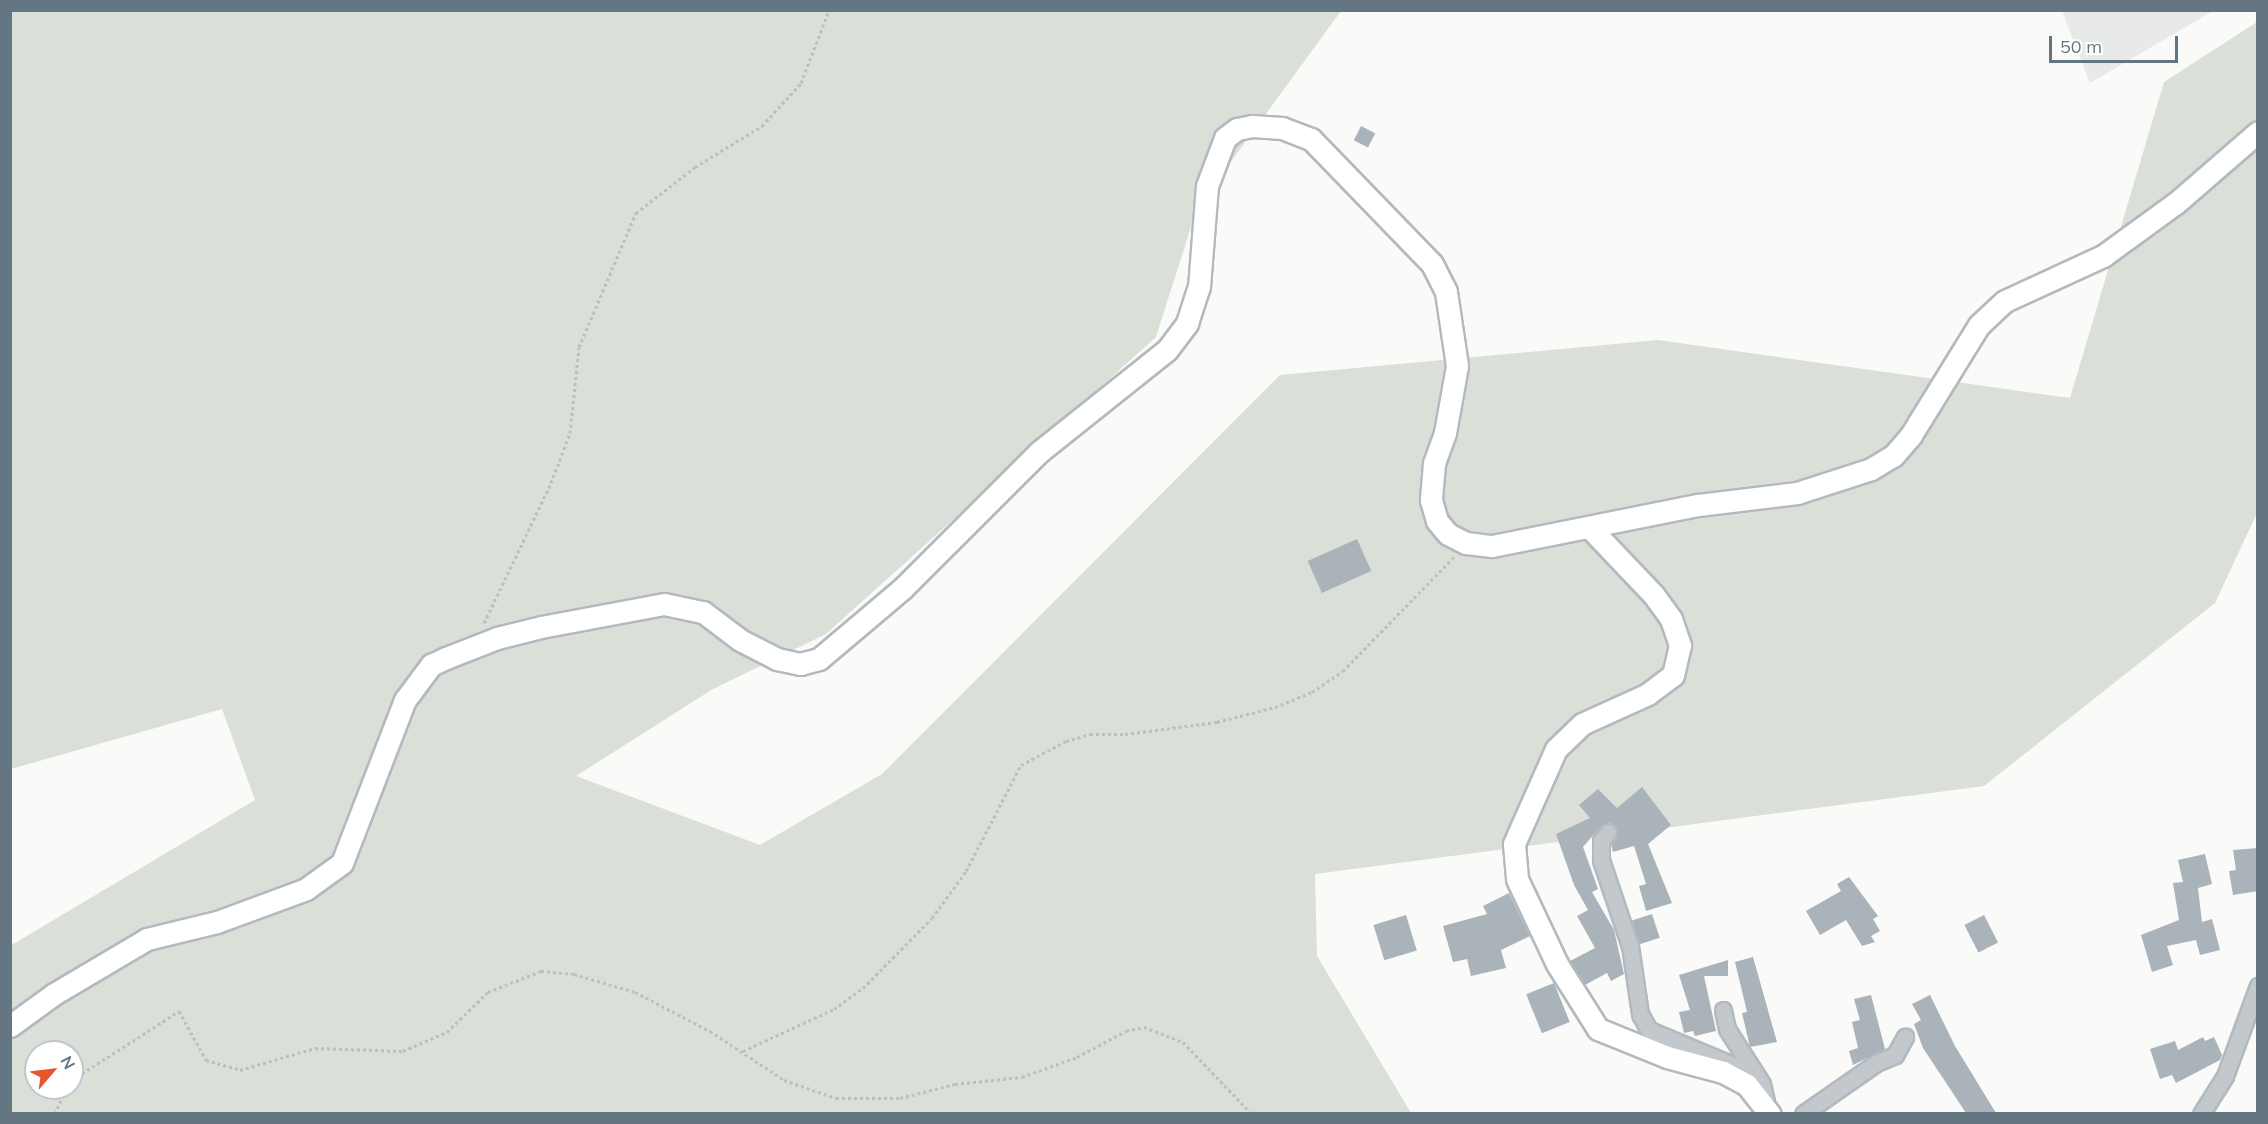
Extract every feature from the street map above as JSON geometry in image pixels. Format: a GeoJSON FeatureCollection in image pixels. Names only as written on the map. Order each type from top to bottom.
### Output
{"type":"FeatureCollection","features":[{"type":"Feature","properties":{"kind":"street"},"geometry":{"type":"LineString","coordinates":[[10,1026],[54,994],[147,939],[217,922],[306,889],[342,863],[405,700],[416,682],[431,665],[479,645],[541,627],[664,604],[704,612],[740,640],[777,659],[800,664],[819,659],[903,588],[1039,452],[1167,350],[1186,323],[1198,286],[1207,186],[1225,138],[1252,126],[1297,131],[1311,140],[1432,264],[1446,292],[1457,366],[1445,433],[1434,464],[1431,500],[1437,521],[1448,534],[1466,543],[1492,546],[1591,529],[1698,505],[1797,493],[1871,469],[1893,456],[1911,435],[1979,325],[2005,301],[2103,256],[2176,202],[2258,132]]}},
{"type":"Feature","properties":{"kind":"street"},"geometry":{"type":"LineString","coordinates":[[1591,529],[1653,594],[1671,619],[1680,645],[1674,675],[1648,694],[1582,724],[1556,749],[1514,844],[1517,879],[1557,964],[1598,1029],[1667,1057],[1723,1071],[1745,1084],[1769,1113]]}},
{"type":"Feature","properties":{"kind":"street"},"geometry":{"type":"LineString","coordinates":[[1608,832],[1601,841],[1601,860],[1630,946],[1644,1022],[1657,1034],[1698,1047],[1740,1068],[1745,1084]]}},
{"type":"Feature","properties":{"kind":"street"},"geometry":{"type":"LineString","coordinates":[[2201,1113],[2225,1076],[2258,986]]}},
{"type":"Feature","properties":{"kind":"street"},"geometry":{"type":"LineString","coordinates":[[1723,1010],[1727,1029],[1740,1056],[1762,1084],[1769,1113]]}},
{"type":"Feature","properties":{"kind":"street"},"geometry":{"type":"LineString","coordinates":[[1803,1113],[1868,1068],[1895,1055],[1905,1037]]}},
{"type":"Feature","properties":{"kind":"path"},"geometry":{"type":"LineString","coordinates":[[479,645],[487,613],[551,483],[570,433],[579,347],[636,213],[695,167],[762,126],[801,83],[829,10]]}},
{"type":"Feature","properties":{"kind":"path"},"geometry":{"type":"LineString","coordinates":[[743,1051],[834,1009],[863,988],[932,918],[966,872],[1021,765],[1066,741],[1090,734],[1125,734],[1217,722],[1275,707],[1312,692],[1343,671],[1446,569],[1466,543]]}},
{"type":"Feature","properties":{"kind":"path"},"geometry":{"type":"LineString","coordinates":[[84,1072],[178,1011],[207,1060],[240,1071],[315,1048],[403,1051],[447,1032],[488,992],[541,971],[574,974],[635,992],[743,1051],[804,1089],[868,1101],[900,1098],[955,1084],[1022,1077],[1077,1057],[1126,1031],[1144,1027],[1183,1042],[1252,1113]]}},
{"type":"Feature","properties":{"kind":"shaded area"},"geometry":{"type":"Polygon","coordinates":[[[11,11],[1341,11],[1197,208],[1156,337],[826,634],[713,689],[576,776],[760,845],[882,774],[1280,375],[1658,340],[2070,398],[2164,82],[2257,22],[2257,513],[2215,603],[1984,786],[1315,874],[1317,956],[1411,1113],[11,1113],[10,946],[255,800],[222,709],[11,769],[11,11]]]}},
{"type":"Feature","properties":{"kind":"shaded area"},"geometry":{"type":"Polygon","coordinates":[[[2062,11],[2213,11],[2090,83],[2062,11]]]}},
{"type":"Feature","properties":{"kind":"building"},"geometry":{"type":"Polygon","coordinates":[[[1361,126],[1375,133],[1368,148],[1354,140],[1361,126]]]}},
{"type":"Feature","properties":{"kind":"building"},"geometry":{"type":"Polygon","coordinates":[[[1357,539],[1371,571],[1322,593],[1308,561],[1357,539]]]}},
{"type":"Feature","properties":{"kind":"building"},"geometry":{"type":"Polygon","coordinates":[[[1642,787],[1671,825],[1648,844],[1672,903],[1646,911],[1639,886],[1646,884],[1634,846],[1613,852],[1611,844],[1617,828],[1610,822],[1601,826],[1583,847],[1598,889],[1592,892],[1614,930],[1624,974],[1611,981],[1607,973],[1585,985],[1570,961],[1595,948],[1577,916],[1588,910],[1574,885],[1556,834],[1590,818],[1579,805],[1598,789],[1617,808],[1642,787]]]}},
{"type":"Feature","properties":{"kind":"building"},"geometry":{"type":"Polygon","coordinates":[[[2258,848],[2258,891],[2233,895],[2229,871],[2236,870],[2233,850],[2258,848]]]}},
{"type":"Feature","properties":{"kind":"building"},"geometry":{"type":"Polygon","coordinates":[[[2205,854],[2212,884],[2198,888],[2202,922],[2212,919],[2220,950],[2200,955],[2196,940],[2167,946],[2173,965],[2152,972],[2141,935],[2179,920],[2173,883],[2183,882],[2178,860],[2205,854]]]}},
{"type":"Feature","properties":{"kind":"building"},"geometry":{"type":"Polygon","coordinates":[[[1849,877],[1878,916],[1873,919],[1880,931],[1871,936],[1875,942],[1862,946],[1846,920],[1820,935],[1806,911],[1841,891],[1837,884],[1849,877]]]}},
{"type":"Feature","properties":{"kind":"building"},"geometry":{"type":"Polygon","coordinates":[[[1509,893],[1530,936],[1501,950],[1506,968],[1471,976],[1467,959],[1453,962],[1443,926],[1487,914],[1483,906],[1509,893]]]}},
{"type":"Feature","properties":{"kind":"building"},"geometry":{"type":"Polygon","coordinates":[[[1652,914],[1660,938],[1640,944],[1632,920],[1652,914]]]}},
{"type":"Feature","properties":{"kind":"building"},"geometry":{"type":"Polygon","coordinates":[[[1406,915],[1417,950],[1384,960],[1373,925],[1406,915]]]}},
{"type":"Feature","properties":{"kind":"building"},"geometry":{"type":"Polygon","coordinates":[[[1984,915],[1998,943],[1978,953],[1964,925],[1984,915]]]}},
{"type":"Feature","properties":{"kind":"building"},"geometry":{"type":"Polygon","coordinates":[[[1753,957],[1777,1042],[1750,1047],[1742,1013],[1747,1012],[1735,962],[1753,957]]]}},
{"type":"Feature","properties":{"kind":"building"},"geometry":{"type":"Polygon","coordinates":[[[1728,960],[1728,976],[1704,976],[1716,1031],[1695,1036],[1693,1031],[1684,1033],[1679,1012],[1690,1010],[1679,975],[1728,960]]]}},
{"type":"Feature","properties":{"kind":"building"},"geometry":{"type":"Polygon","coordinates":[[[1554,983],[1570,1022],[1542,1033],[1526,994],[1554,983]]]}},
{"type":"Feature","properties":{"kind":"building"},"geometry":{"type":"Polygon","coordinates":[[[1871,995],[1885,1049],[1853,1065],[1849,1051],[1858,1048],[1852,1022],[1860,1020],[1854,999],[1871,995]]]}},
{"type":"Feature","properties":{"kind":"building"},"geometry":{"type":"Polygon","coordinates":[[[1930,995],[1955,1046],[1996,1113],[1966,1113],[1923,1048],[1914,1024],[1921,1020],[1912,1004],[1930,995]]]}},
{"type":"Feature","properties":{"kind":"building"},"geometry":{"type":"Polygon","coordinates":[[[2203,1037],[2205,1041],[2214,1037],[2222,1055],[2220,1060],[2176,1083],[2172,1075],[2160,1079],[2150,1049],[2175,1041],[2178,1050],[2203,1037]]]}}]}
